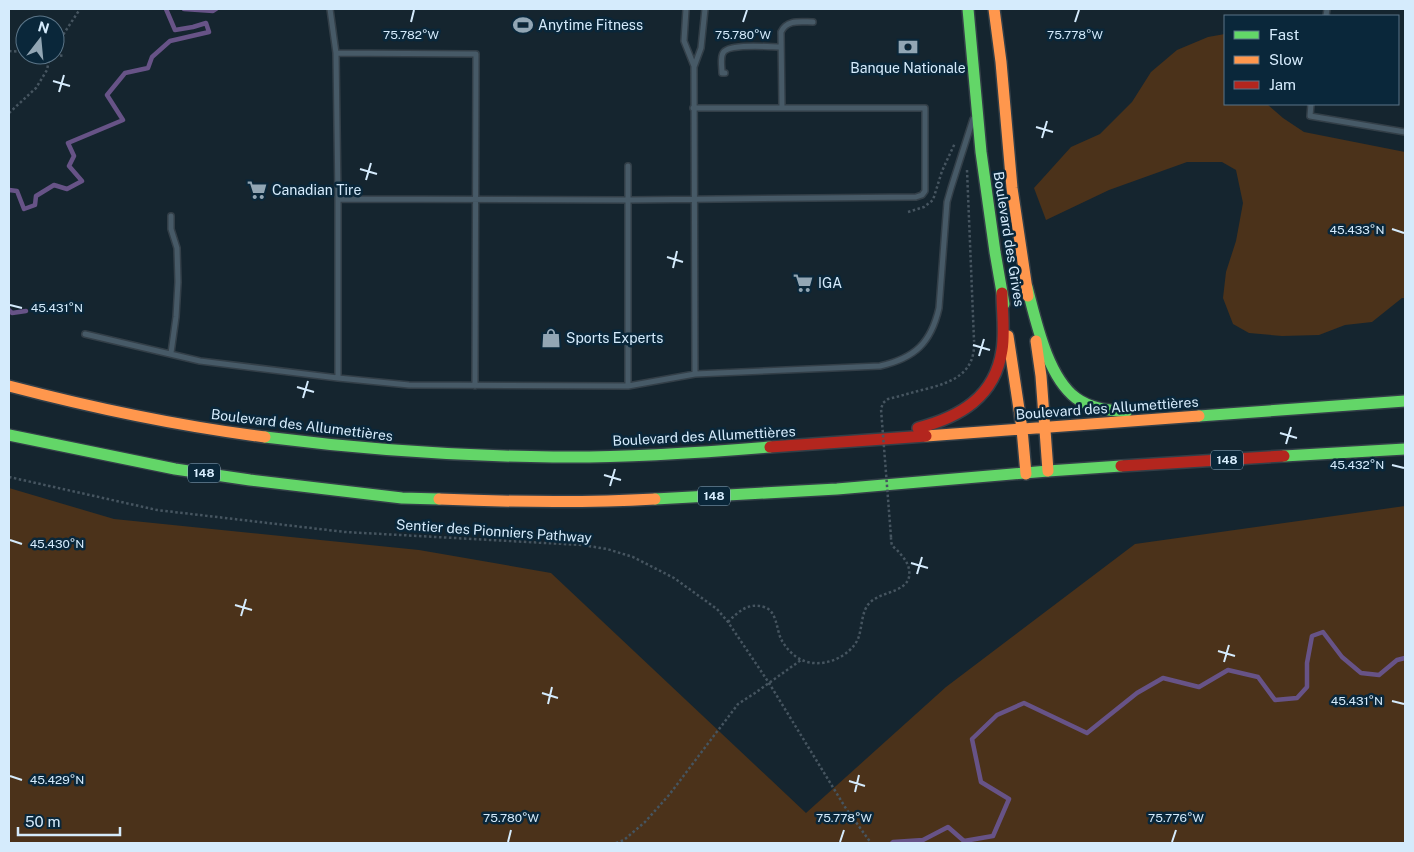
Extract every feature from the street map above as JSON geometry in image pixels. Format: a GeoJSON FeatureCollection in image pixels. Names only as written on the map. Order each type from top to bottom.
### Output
{"type":"FeatureCollection","features":[{"type":"Feature","properties":{"kind":"main road","name":"Boulevard des Grives"},"geometry":{"type":"LineString","coordinates":[[968,9],[987,201],[1022,429],[1026,474]]}},
{"type":"Feature","properties":{"kind":"main road","name":"Boulevard des Grives"},"geometry":{"type":"LineString","coordinates":[[994,9],[1001,62],[1012,188],[1041,376],[1048,471]]}},
{"type":"Feature","properties":{"kind":"main road"},"geometry":{"type":"LineString","coordinates":[[1027,287],[1052,367],[1067,390],[1078,399],[1108,411],[1224,413]]}},
{"type":"Feature","properties":{"kind":"main road"},"geometry":{"type":"LineString","coordinates":[[863,440],[946,420],[962,412],[975,402],[994,380],[998,369],[1002,350],[1002,293]]}},
{"type":"Feature","properties":{"kind":"main road","name":"Boulevard des Allumettières"},"geometry":{"type":"LineString","coordinates":[[9,386],[98,409],[219,431],[301,442],[433,454],[571,458],[656,456],[1224,413],[1405,402]]}},
{"type":"Feature","properties":{"kind":"main road","name":"148"},"geometry":{"type":"LineString","coordinates":[[9,435],[114,458],[250,480],[402,498],[480,502],[564,503],[837,489],[1048,471],[1405,449]]}},
{"type":"Feature","properties":{"kind":"lane"},"geometry":{"type":"LineString","coordinates":[[330,9],[336,53],[338,378]]}},
{"type":"Feature","properties":{"kind":"lane"},"geometry":{"type":"LineString","coordinates":[[686,9],[684,41],[694,67]]}},
{"type":"Feature","properties":{"kind":"lane"},"geometry":{"type":"LineString","coordinates":[[695,374],[694,67],[701,48],[704,9]]}},
{"type":"Feature","properties":{"kind":"lane"},"geometry":{"type":"LineString","coordinates":[[782,108],[781,32],[783,27],[791,22],[813,22]]}},
{"type":"Feature","properties":{"kind":"lane"},"geometry":{"type":"LineString","coordinates":[[726,73],[722,73],[722,58],[726,50],[740,47],[781,47]]}},
{"type":"Feature","properties":{"kind":"lane"},"geometry":{"type":"LineString","coordinates":[[336,53],[476,54],[475,386]]}},
{"type":"Feature","properties":{"kind":"lane"},"geometry":{"type":"LineString","coordinates":[[1312,105],[1310,116],[1405,132]]}},
{"type":"Feature","properties":{"kind":"lane"},"geometry":{"type":"LineString","coordinates":[[85,334],[200,360],[409,385],[628,386],[695,374],[880,366],[901,360],[919,348],[926,341],[936,320],[939,308],[947,202],[977,107]]}},
{"type":"Feature","properties":{"kind":"lane"},"geometry":{"type":"LineString","coordinates":[[338,199],[628,200],[916,197],[926,191],[925,108],[693,108]]}},
{"type":"Feature","properties":{"kind":"lane"},"geometry":{"type":"LineString","coordinates":[[628,166],[628,386]]}},
{"type":"Feature","properties":{"kind":"lane"},"geometry":{"type":"LineString","coordinates":[[171,216],[176,248],[178,282],[171,353]]}},
{"type":"Feature","properties":{"kind":"path"},"geometry":{"type":"LineString","coordinates":[[65,32],[80,9]]}},
{"type":"Feature","properties":{"kind":"path"},"geometry":{"type":"LineString","coordinates":[[9,113],[36,88],[48,65]]}},
{"type":"Feature","properties":{"kind":"path"},"geometry":{"type":"LineString","coordinates":[[908,212],[924,207],[933,200],[942,171],[956,140]]}},
{"type":"Feature","properties":{"kind":"path"},"geometry":{"type":"LineString","coordinates":[[728,622],[741,609],[758,605],[767,608],[772,613],[781,639],[787,648],[801,660],[818,664],[830,662],[842,656],[853,647],[858,638],[867,606],[879,596],[907,583],[909,569],[907,562],[892,544],[881,409],[883,403],[888,399],[945,384],[960,376],[974,355],[967,167]]}},
{"type":"Feature","properties":{"kind":"path","name":"Sentier des Pionniers Pathway"},"geometry":{"type":"LineString","coordinates":[[9,477],[158,510],[345,532],[582,545],[607,549],[633,557],[674,578],[717,609],[728,622],[769,683],[845,807],[871,843]]}},
{"type":"Feature","properties":{"kind":"path"},"geometry":{"type":"LineString","coordinates":[[616,843],[624,840],[645,822],[669,795],[738,704],[801,660]]}},
{"type":"Feature","properties":{"kind":"shaded area"},"geometry":{"type":"Polygon","coordinates":[[[1224,34],[1224,105],[1268,105],[1304,132],[1405,152],[1405,298],[1402,298],[1372,322],[1345,325],[1319,335],[1282,336],[1249,333],[1233,324],[1223,298],[1226,272],[1236,241],[1243,203],[1236,170],[1222,162],[1187,162],[1109,190],[1046,220],[1034,188],[1071,147],[1100,134],[1132,102],[1151,72],[1177,50],[1208,37],[1224,34]]]}},
{"type":"Feature","properties":{"kind":"shaded area"},"geometry":{"type":"Polygon","coordinates":[[[9,488],[114,519],[419,550],[551,573],[806,813],[946,687],[1135,544],[1405,506],[1405,843],[9,843],[9,488]]]}},
{"type":"Feature","properties":{"kind":"waterway"},"geometry":{"type":"LineString","coordinates":[[9,190],[17,191],[24,209],[35,205],[36,196],[54,185],[67,189],[82,181],[69,166],[74,156],[68,143],[123,120],[107,95],[125,73],[148,68],[152,57],[170,41],[209,32],[206,23],[175,30],[166,9]]}},
{"type":"Feature","properties":{"kind":"waterway"},"geometry":{"type":"LineString","coordinates":[[184,9],[213,11],[216,9]]}},
{"type":"Feature","properties":{"kind":"waterway"},"geometry":{"type":"LineString","coordinates":[[9,310],[12,313],[26,311]]}},
{"type":"Feature","properties":{"kind":"waterway"},"geometry":{"type":"LineString","coordinates":[[892,843],[923,840],[948,827],[964,841],[993,836],[1009,799],[981,782],[972,739],[997,715],[1024,703],[1087,733],[1137,693],[1163,678],[1199,687],[1228,670],[1258,677],[1275,700],[1297,698],[1307,687],[1307,663],[1312,636],[1323,632],[1342,657],[1361,673],[1379,675],[1397,660],[1405,658]]}},
{"type":"Feature","properties":{"kind":"traffic: fast"},"geometry":{"type":"LineString","coordinates":[[968,9],[981,152],[1004,304]]}},
{"type":"Feature","properties":{"kind":"traffic: fast"},"geometry":{"type":"LineString","coordinates":[[1027,287],[1044,347],[1057,376],[1066,388],[1076,398],[1088,405],[1107,410],[1127,411]]}},
{"type":"Feature","properties":{"kind":"traffic: fast"},"geometry":{"type":"LineString","coordinates":[[1199,416],[1405,401]]}},
{"type":"Feature","properties":{"kind":"traffic: fast"},"geometry":{"type":"LineString","coordinates":[[9,435],[175,469],[402,498],[439,499]]}},
{"type":"Feature","properties":{"kind":"traffic: fast"},"geometry":{"type":"LineString","coordinates":[[265,437],[409,451],[517,456],[634,456],[770,447]]}},
{"type":"Feature","properties":{"kind":"traffic: fast"},"geometry":{"type":"LineString","coordinates":[[1284,456],[1405,449]]}},
{"type":"Feature","properties":{"kind":"traffic: fast"},"geometry":{"type":"LineString","coordinates":[[655,499],[837,489],[1121,466]]}},
{"type":"Feature","properties":{"kind":"traffic: slow"},"geometry":{"type":"LineString","coordinates":[[994,9],[1001,62],[1012,188],[1028,296]]}},
{"type":"Feature","properties":{"kind":"traffic: slow"},"geometry":{"type":"LineString","coordinates":[[1008,336],[1022,429],[1026,474]]}},
{"type":"Feature","properties":{"kind":"traffic: slow"},"geometry":{"type":"LineString","coordinates":[[1036,341],[1041,376],[1048,471]]}},
{"type":"Feature","properties":{"kind":"traffic: slow"},"geometry":{"type":"LineString","coordinates":[[9,386],[136,416],[265,437]]}},
{"type":"Feature","properties":{"kind":"traffic: slow"},"geometry":{"type":"LineString","coordinates":[[926,436],[1199,416]]}},
{"type":"Feature","properties":{"kind":"traffic: slow"},"geometry":{"type":"LineString","coordinates":[[439,499],[547,502],[655,499]]}},
{"type":"Feature","properties":{"kind":"traffic: jam"},"geometry":{"type":"LineString","coordinates":[[918,428],[948,418],[961,411],[973,402],[992,380],[998,366],[1003,343],[1002,293]]}},
{"type":"Feature","properties":{"kind":"traffic: jam"},"geometry":{"type":"LineString","coordinates":[[770,447],[926,436]]}},
{"type":"Feature","properties":{"kind":"traffic: jam"},"geometry":{"type":"LineString","coordinates":[[1121,466],[1284,456]]}},
{"type":"Feature","properties":{"kind":"place","name":"Anytime Fitness"},"geometry":{"type":"Point","coordinates":[523,25]}},
{"type":"Feature","properties":{"kind":"place","name":"Banque Nationale"},"geometry":{"type":"Point","coordinates":[908,47]}},
{"type":"Feature","properties":{"kind":"place","name":"Canadian Tire"},"geometry":{"type":"Point","coordinates":[257,190]}},
{"type":"Feature","properties":{"kind":"place","name":"IGA"},"geometry":{"type":"Point","coordinates":[803,283]}},
{"type":"Feature","properties":{"kind":"place","name":"Sports Experts"},"geometry":{"type":"Point","coordinates":[551,338]}}]}
